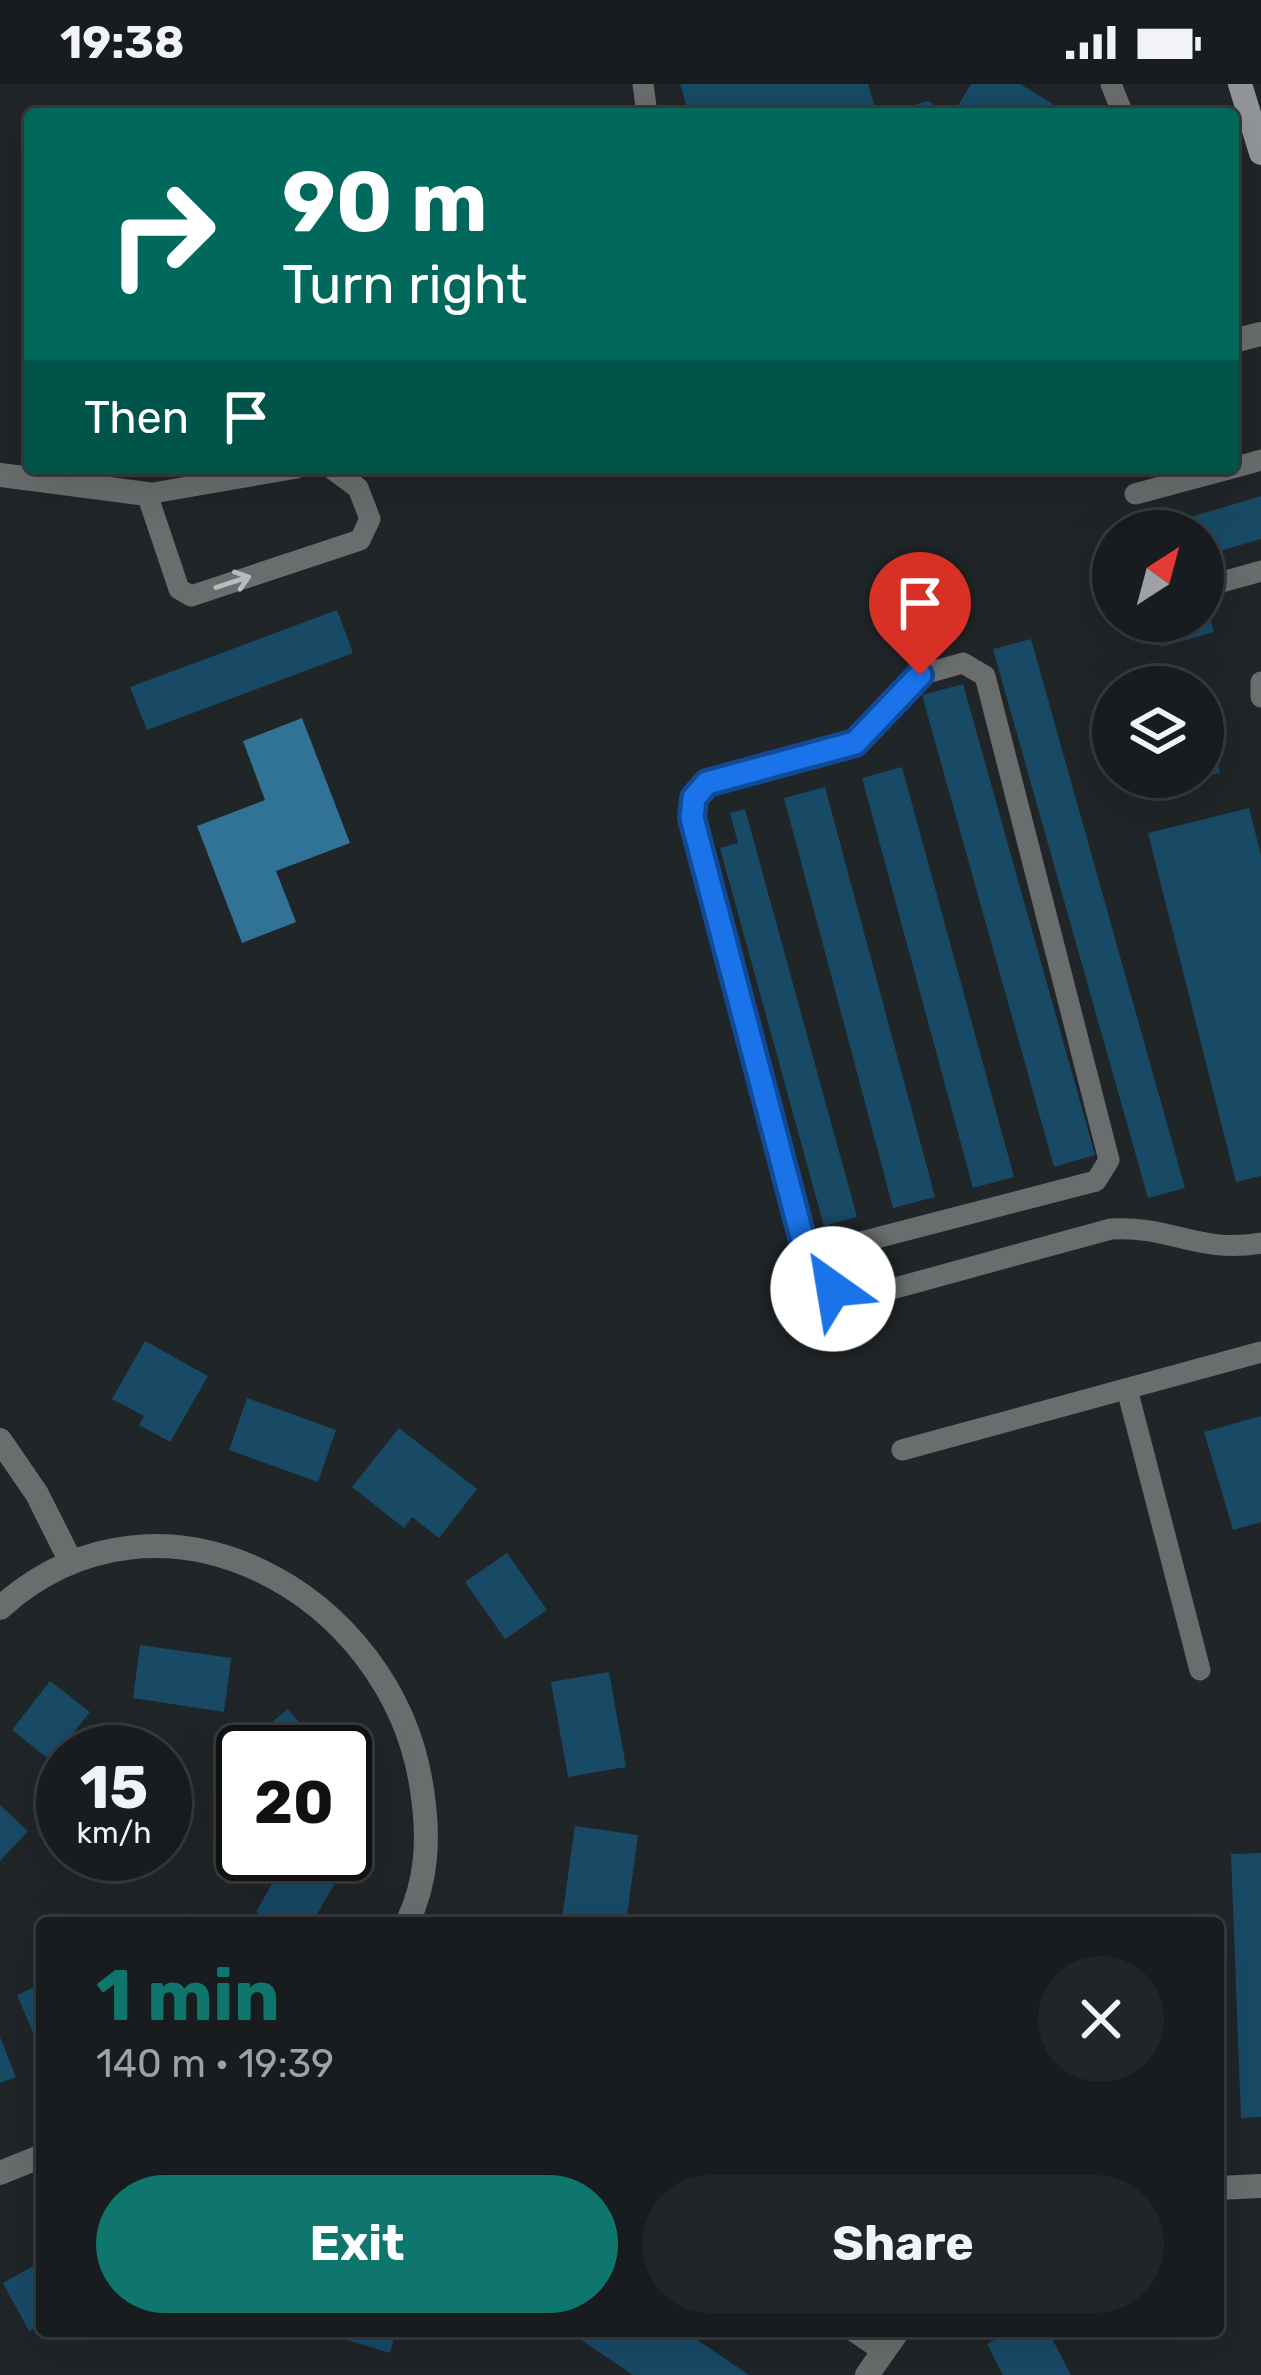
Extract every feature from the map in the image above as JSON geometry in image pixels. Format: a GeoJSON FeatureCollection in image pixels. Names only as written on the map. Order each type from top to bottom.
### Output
{"type":"FeatureCollection","features":[{"type":"Feature","properties":{"kind":"main road"},"geometry":{"type":"LineString","coordinates":[[1240,84],[1261,153]]}},
{"type":"Feature","properties":{"kind":"street"},"geometry":{"type":"LineString","coordinates":[[0,475],[147,494]]}},
{"type":"Feature","properties":{"kind":"street"},"geometry":{"type":"LineString","coordinates":[[0,1440],[37,1494],[70,1560]]}},
{"type":"Feature","properties":{"kind":"street"},"geometry":{"type":"LineString","coordinates":[[0,1607],[30,1581],[70,1560],[161,1549],[207,1552],[282,1580],[341,1626],[391,1688],[419,1766],[428,1828],[425,1868],[409,1917]]}},
{"type":"Feature","properties":{"kind":"street"},"geometry":{"type":"LineString","coordinates":[[0,2174],[36,2159]]}},
{"type":"Feature","properties":{"kind":"street"},"geometry":{"type":"LineString","coordinates":[[1224,2188],[1261,2186]]}},
{"type":"Feature","properties":{"kind":"street"},"geometry":{"type":"LineString","coordinates":[[868,2374],[891,2340]]}},
{"type":"Feature","properties":{"kind":"lane"},"geometry":{"type":"LineString","coordinates":[[262,474],[147,494],[179,589],[191,596],[360,540],[370,519],[358,488],[339,474]]}},
{"type":"Feature","properties":{"kind":"lane"},"geometry":{"type":"LineString","coordinates":[[1135,494],[1205,474]]}},
{"type":"Feature","properties":{"kind":"lane"},"geometry":{"type":"LineString","coordinates":[[1224,581],[1261,572]]}},
{"type":"Feature","properties":{"kind":"lane"},"geometry":{"type":"LineString","coordinates":[[807,1256],[1096,1181],[1106,1172],[1109,1160],[991,699],[976,666],[963,663],[920,675],[855,743],[707,783],[694,798],[692,818],[807,1256],[833,1289],[855,1299],[1111,1229],[1144,1227],[1226,1249],[1261,1243]]}},
{"type":"Feature","properties":{"kind":"lane"},"geometry":{"type":"LineString","coordinates":[[1261,682],[1261,697]]}},
{"type":"Feature","properties":{"kind":"lane"},"geometry":{"type":"LineString","coordinates":[[902,1450],[1261,1352]]}},
{"type":"Feature","properties":{"kind":"lane"},"geometry":{"type":"LineString","coordinates":[[1127,1389],[1200,1670]]}},
{"type":"Feature","properties":{"kind":"water"},"geometry":{"type":"Polygon","coordinates":[[[302,718],[350,843],[276,871],[296,922],[242,943],[197,826],[265,800],[243,741],[302,718]]]}},
{"type":"Feature","properties":{"kind":"building"},"geometry":{"type":"Polygon","coordinates":[[[680,84],[868,84],[875,108],[687,108],[680,84]]]}},
{"type":"Feature","properties":{"kind":"building"},"geometry":{"type":"Polygon","coordinates":[[[971,84],[1020,84],[1059,108],[957,108],[971,84]]]}},
{"type":"Feature","properties":{"kind":"building"},"geometry":{"type":"Polygon","coordinates":[[[928,101],[939,108],[905,108],[928,101]]]}},
{"type":"Feature","properties":{"kind":"building"},"geometry":{"type":"Polygon","coordinates":[[[1261,496],[1261,539],[1224,550],[1224,510],[1214,510],[1261,496]]]}},
{"type":"Feature","properties":{"kind":"building"},"geometry":{"type":"Polygon","coordinates":[[[337,610],[353,653],[147,730],[130,687],[337,610]]]}},
{"type":"Feature","properties":{"kind":"building"},"geometry":{"type":"Polygon","coordinates":[[[1031,639],[1185,1188],[1148,1198],[993,649],[1031,639]]]}},
{"type":"Feature","properties":{"kind":"building"},"geometry":{"type":"Polygon","coordinates":[[[963,684],[1095,1155],[1054,1167],[922,695],[963,684]]]}},
{"type":"Feature","properties":{"kind":"building"},"geometry":{"type":"Polygon","coordinates":[[[902,767],[1014,1177],[973,1188],[862,778],[902,767]]]}},
{"type":"Feature","properties":{"kind":"building"},"geometry":{"type":"Polygon","coordinates":[[[825,787],[935,1197],[893,1208],[784,798],[825,787]]]}},
{"type":"Feature","properties":{"kind":"building"},"geometry":{"type":"Polygon","coordinates":[[[1249,808],[1261,855],[1261,1176],[1236,1182],[1148,833],[1249,808]]]}},
{"type":"Feature","properties":{"kind":"building"},"geometry":{"type":"Polygon","coordinates":[[[745,809],[857,1217],[824,1226],[720,848],[738,843],[730,813],[745,809]]]}},
{"type":"Feature","properties":{"kind":"building"},"geometry":{"type":"Polygon","coordinates":[[[145,1341],[208,1376],[170,1442],[139,1425],[144,1416],[112,1399],[145,1341]]]}},
{"type":"Feature","properties":{"kind":"building"},"geometry":{"type":"Polygon","coordinates":[[[247,1398],[336,1430],[318,1482],[229,1450],[247,1398]]]}},
{"type":"Feature","properties":{"kind":"building"},"geometry":{"type":"Polygon","coordinates":[[[1261,1416],[1261,1522],[1233,1530],[1204,1432],[1261,1416]]]}},
{"type":"Feature","properties":{"kind":"building"},"geometry":{"type":"Polygon","coordinates":[[[399,1428],[477,1489],[439,1538],[412,1517],[404,1528],[352,1487],[399,1428]]]}},
{"type":"Feature","properties":{"kind":"building"},"geometry":{"type":"Polygon","coordinates":[[[507,1553],[547,1610],[505,1639],[465,1582],[507,1553]]]}},
{"type":"Feature","properties":{"kind":"building"},"geometry":{"type":"Polygon","coordinates":[[[140,1645],[231,1658],[224,1712],[133,1698],[140,1645]]]}},
{"type":"Feature","properties":{"kind":"building"},"geometry":{"type":"Polygon","coordinates":[[[609,1672],[626,1767],[568,1777],[551,1682],[609,1672]]]}},
{"type":"Feature","properties":{"kind":"building"},"geometry":{"type":"Polygon","coordinates":[[[50,1681],[90,1712],[80,1725],[36,1725],[36,1749],[12,1730],[50,1681]]]}},
{"type":"Feature","properties":{"kind":"building"},"geometry":{"type":"Polygon","coordinates":[[[288,1709],[301,1725],[269,1725],[288,1709]]]}},
{"type":"Feature","properties":{"kind":"building"},"geometry":{"type":"Polygon","coordinates":[[[0,1805],[28,1831],[0,1861],[0,1805]]]}},
{"type":"Feature","properties":{"kind":"building"},"geometry":{"type":"Polygon","coordinates":[[[575,1826],[638,1835],[627,1917],[562,1917],[575,1826]]]}},
{"type":"Feature","properties":{"kind":"building"},"geometry":{"type":"Polygon","coordinates":[[[1261,1853],[1261,2117],[1241,2118],[1231,1854],[1261,1853]]]}},
{"type":"Feature","properties":{"kind":"building"},"geometry":{"type":"Polygon","coordinates":[[[274,1881],[336,1881],[315,1917],[265,1917],[256,1912],[274,1881]]]}},
{"type":"Feature","properties":{"kind":"building"},"geometry":{"type":"Polygon","coordinates":[[[36,1987],[36,2040],[17,1995],[36,1987]]]}},
{"type":"Feature","properties":{"kind":"building"},"geometry":{"type":"Polygon","coordinates":[[[0,2037],[16,2077],[0,2083],[0,2037]]]}},
{"type":"Feature","properties":{"kind":"building"},"geometry":{"type":"Polygon","coordinates":[[[36,2264],[36,2327],[29,2331],[3,2283],[36,2264]]]}},
{"type":"Feature","properties":{"kind":"building"},"geometry":{"type":"Polygon","coordinates":[[[345,2337],[394,2337],[390,2353],[345,2337]]]}},
{"type":"Feature","properties":{"kind":"building"},"geometry":{"type":"Polygon","coordinates":[[[577,2337],[693,2337],[749,2375],[633,2375],[577,2337]]]}},
{"type":"Feature","properties":{"kind":"building"},"geometry":{"type":"Polygon","coordinates":[[[1000,2337],[1051,2337],[1071,2375],[1003,2375],[987,2344],[1000,2337]]]}},
{"type":"Feature","properties":{"kind":"route"},"geometry":{"type":"LineString","coordinates":[[833,1289],[807,1256],[692,818],[694,798],[707,783],[855,743],[872,731],[920,675]]}}]}
